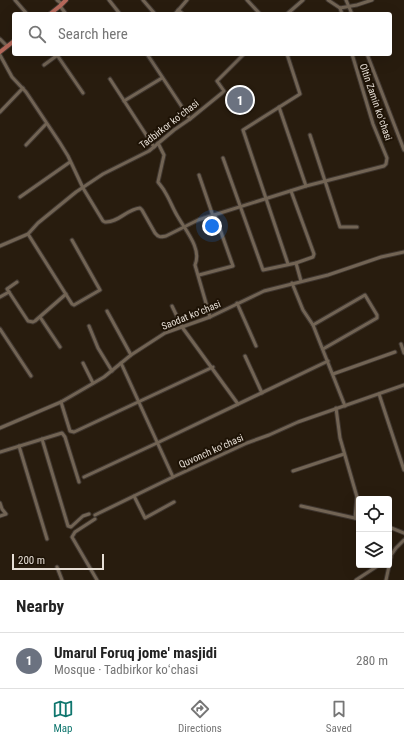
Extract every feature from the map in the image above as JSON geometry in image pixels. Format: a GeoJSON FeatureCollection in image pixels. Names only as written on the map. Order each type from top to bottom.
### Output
{"type":"FeatureCollection","features":[{"type":"Feature","properties":{"kind":"main road"},"geometry":{"type":"LineString","coordinates":[[52,12],[66,0]]}},
{"type":"Feature","properties":{"kind":"main road"},"geometry":{"type":"LineString","coordinates":[[0,53],[12,42]]}},
{"type":"Feature","properties":{"kind":"street"},"geometry":{"type":"LineString","coordinates":[[15,0],[25,12]]}},
{"type":"Feature","properties":{"kind":"street"},"geometry":{"type":"LineString","coordinates":[[57,0],[65,12]]}},
{"type":"Feature","properties":{"kind":"street"},"geometry":{"type":"LineString","coordinates":[[109,0],[118,12]]}},
{"type":"Feature","properties":{"kind":"street"},"geometry":{"type":"LineString","coordinates":[[143,0],[153,12]]}},
{"type":"Feature","properties":{"kind":"street"},"geometry":{"type":"LineString","coordinates":[[180,12],[178,10],[187,0]]}},
{"type":"Feature","properties":{"kind":"street"},"geometry":{"type":"LineString","coordinates":[[247,0],[258,12]]}},
{"type":"Feature","properties":{"kind":"street"},"geometry":{"type":"LineString","coordinates":[[289,12],[303,0]]}},
{"type":"Feature","properties":{"kind":"street"},"geometry":{"type":"LineString","coordinates":[[328,0],[340,8],[341,12]]}},
{"type":"Feature","properties":{"kind":"street"},"geometry":{"type":"LineString","coordinates":[[346,0],[351,12]]}},
{"type":"Feature","properties":{"kind":"street"},"geometry":{"type":"LineString","coordinates":[[340,8],[366,3],[372,0]]}},
{"type":"Feature","properties":{"kind":"street"},"geometry":{"type":"LineString","coordinates":[[0,39],[7,46]]}},
{"type":"Feature","properties":{"kind":"street"},"geometry":{"type":"LineString","coordinates":[[0,53],[12,77],[23,88],[60,143],[68,156],[83,188],[105,222],[112,222],[135,208],[140,208],[158,237],[166,236],[198,220],[326,181]]}},
{"type":"Feature","properties":{"kind":"street"},"geometry":{"type":"LineString","coordinates":[[44,65],[57,56]]}},
{"type":"Feature","properties":{"kind":"street"},"geometry":{"type":"LineString","coordinates":[[59,56],[83,93]]}},
{"type":"Feature","properties":{"kind":"street"},"geometry":{"type":"LineString","coordinates":[[148,56],[190,119]]}},
{"type":"Feature","properties":{"kind":"street","name":"Tadbirkor koʻchasi"},"geometry":{"type":"LineString","coordinates":[[0,246],[28,234],[38,223],[83,188],[103,174],[145,154],[190,119],[224,91],[217,81],[242,56]]}},
{"type":"Feature","properties":{"kind":"street"},"geometry":{"type":"LineString","coordinates":[[288,56],[300,94],[243,130],[288,264]]}},
{"type":"Feature","properties":{"kind":"street","name":"Oltin Zamin koʻchasi"},"geometry":{"type":"LineString","coordinates":[[326,181],[384,166],[387,162],[387,158],[370,117],[353,56]]}},
{"type":"Feature","properties":{"kind":"street"},"geometry":{"type":"LineString","coordinates":[[368,56],[404,150]]}},
{"type":"Feature","properties":{"kind":"street"},"geometry":{"type":"LineString","coordinates":[[124,101],[162,78]]}},
{"type":"Feature","properties":{"kind":"street"},"geometry":{"type":"LineString","coordinates":[[110,79],[154,147]]}},
{"type":"Feature","properties":{"kind":"street"},"geometry":{"type":"LineString","coordinates":[[0,112],[23,88]]}},
{"type":"Feature","properties":{"kind":"street"},"geometry":{"type":"LineString","coordinates":[[279,107],[306,186]]}},
{"type":"Feature","properties":{"kind":"street"},"geometry":{"type":"LineString","coordinates":[[26,145],[46,124]]}},
{"type":"Feature","properties":{"kind":"street"},"geometry":{"type":"LineString","coordinates":[[310,135],[340,226],[357,227]]}},
{"type":"Feature","properties":{"kind":"street"},"geometry":{"type":"LineString","coordinates":[[158,143],[164,155],[158,182],[188,232],[195,248],[197,260],[196,266],[210,317]]}},
{"type":"Feature","properties":{"kind":"street"},"geometry":{"type":"LineString","coordinates":[[223,158],[262,270],[296,263],[313,257],[314,254],[291,191]]}},
{"type":"Feature","properties":{"kind":"street"},"geometry":{"type":"LineString","coordinates":[[20,197],[70,162]]}},
{"type":"Feature","properties":{"kind":"street"},"geometry":{"type":"LineString","coordinates":[[199,175],[232,266],[199,275]]}},
{"type":"Feature","properties":{"kind":"street"},"geometry":{"type":"LineString","coordinates":[[28,234],[72,304],[74,304],[100,290],[72,240]]}},
{"type":"Feature","properties":{"kind":"street","name":"Saodat koʻchasi"},"geometry":{"type":"LineString","coordinates":[[0,428],[61,402],[112,371],[131,355],[165,333],[210,317],[264,291],[328,275],[381,257],[404,252]]}},
{"type":"Feature","properties":{"kind":"street"},"geometry":{"type":"LineString","coordinates":[[296,263],[301,281]]}},
{"type":"Feature","properties":{"kind":"street"},"geometry":{"type":"LineString","coordinates":[[17,282],[8,288],[9,292],[28,321],[33,322],[66,294]]}},
{"type":"Feature","properties":{"kind":"street"},"geometry":{"type":"LineString","coordinates":[[292,283],[303,310],[313,325],[345,406]]}},
{"type":"Feature","properties":{"kind":"street"},"geometry":{"type":"LineString","coordinates":[[0,297],[9,292]]}},
{"type":"Feature","properties":{"kind":"street"},"geometry":{"type":"LineString","coordinates":[[313,325],[365,295],[377,315],[377,318],[323,349]]}},
{"type":"Feature","properties":{"kind":"street"},"geometry":{"type":"LineString","coordinates":[[237,303],[248,332],[256,346]]}},
{"type":"Feature","properties":{"kind":"street"},"geometry":{"type":"LineString","coordinates":[[172,306],[182,326],[213,367],[238,404]]}},
{"type":"Feature","properties":{"kind":"street"},"geometry":{"type":"LineString","coordinates":[[107,311],[131,355]]}},
{"type":"Feature","properties":{"kind":"street"},"geometry":{"type":"LineString","coordinates":[[40,317],[60,347]]}},
{"type":"Feature","properties":{"kind":"street"},"geometry":{"type":"LineString","coordinates":[[89,326],[98,348],[112,371]]}},
{"type":"Feature","properties":{"kind":"street"},"geometry":{"type":"LineString","coordinates":[[0,329],[31,376]]}},
{"type":"Feature","properties":{"kind":"street"},"geometry":{"type":"LineString","coordinates":[[401,344],[404,353]]}},
{"type":"Feature","properties":{"kind":"street"},"geometry":{"type":"LineString","coordinates":[[333,374],[395,352]]}},
{"type":"Feature","properties":{"kind":"street"},"geometry":{"type":"LineString","coordinates":[[245,356],[262,393]]}},
{"type":"Feature","properties":{"kind":"street"},"geometry":{"type":"LineString","coordinates":[[84,477],[328,361]]}},
{"type":"Feature","properties":{"kind":"street"},"geometry":{"type":"LineString","coordinates":[[83,363],[93,383]]}},
{"type":"Feature","properties":{"kind":"street"},"geometry":{"type":"LineString","coordinates":[[121,363],[173,477]]}},
{"type":"Feature","properties":{"kind":"street"},"geometry":{"type":"LineString","coordinates":[[61,402],[70,431],[73,433],[138,401],[213,367]]}},
{"type":"Feature","properties":{"kind":"street","name":"Quvonch koʻchasi"},"geometry":{"type":"LineString","coordinates":[[97,580],[72,537],[74,532],[95,517],[173,477],[247,443],[336,408],[404,385]]}},
{"type":"Feature","properties":{"kind":"street"},"geometry":{"type":"LineString","coordinates":[[378,394],[404,470]]}},
{"type":"Feature","properties":{"kind":"street"},"geometry":{"type":"LineString","coordinates":[[336,408],[340,438],[357,496]]}},
{"type":"Feature","properties":{"kind":"street"},"geometry":{"type":"LineString","coordinates":[[0,452],[59,433],[64,434],[79,482]]}},
{"type":"Feature","properties":{"kind":"street"},"geometry":{"type":"LineString","coordinates":[[42,439],[68,526],[70,527],[83,516],[89,514]]}},
{"type":"Feature","properties":{"kind":"street"},"geometry":{"type":"LineString","coordinates":[[19,446],[47,539]]}},
{"type":"Feature","properties":{"kind":"street"},"geometry":{"type":"LineString","coordinates":[[293,471],[344,454]]}},
{"type":"Feature","properties":{"kind":"street"},"geometry":{"type":"LineString","coordinates":[[134,496],[145,518],[174,502]]}},
{"type":"Feature","properties":{"kind":"street"},"geometry":{"type":"LineString","coordinates":[[0,503],[6,514],[0,516]]}},
{"type":"Feature","properties":{"kind":"street"},"geometry":{"type":"LineString","coordinates":[[302,506],[356,519]]}},
{"type":"Feature","properties":{"kind":"street"},"geometry":{"type":"LineString","coordinates":[[392,528],[404,533]]}},
{"type":"Feature","properties":{"kind":"street"},"geometry":{"type":"LineString","coordinates":[[392,554],[404,540]]}},
{"type":"Feature","properties":{"kind":"street"},"geometry":{"type":"LineString","coordinates":[[58,567],[62,580]]}},
{"type":"Feature","properties":{"kind":"street"},"geometry":{"type":"LineString","coordinates":[[356,580],[374,568]]}},
{"type":"Feature","properties":{"kind":"street"},"geometry":{"type":"LineString","coordinates":[[386,580],[388,568]]}},
{"type":"Feature","properties":{"kind":"place","name":"Umarul Foruq jome' masjidi"},"geometry":{"type":"Point","coordinates":[240,100]}}]}
